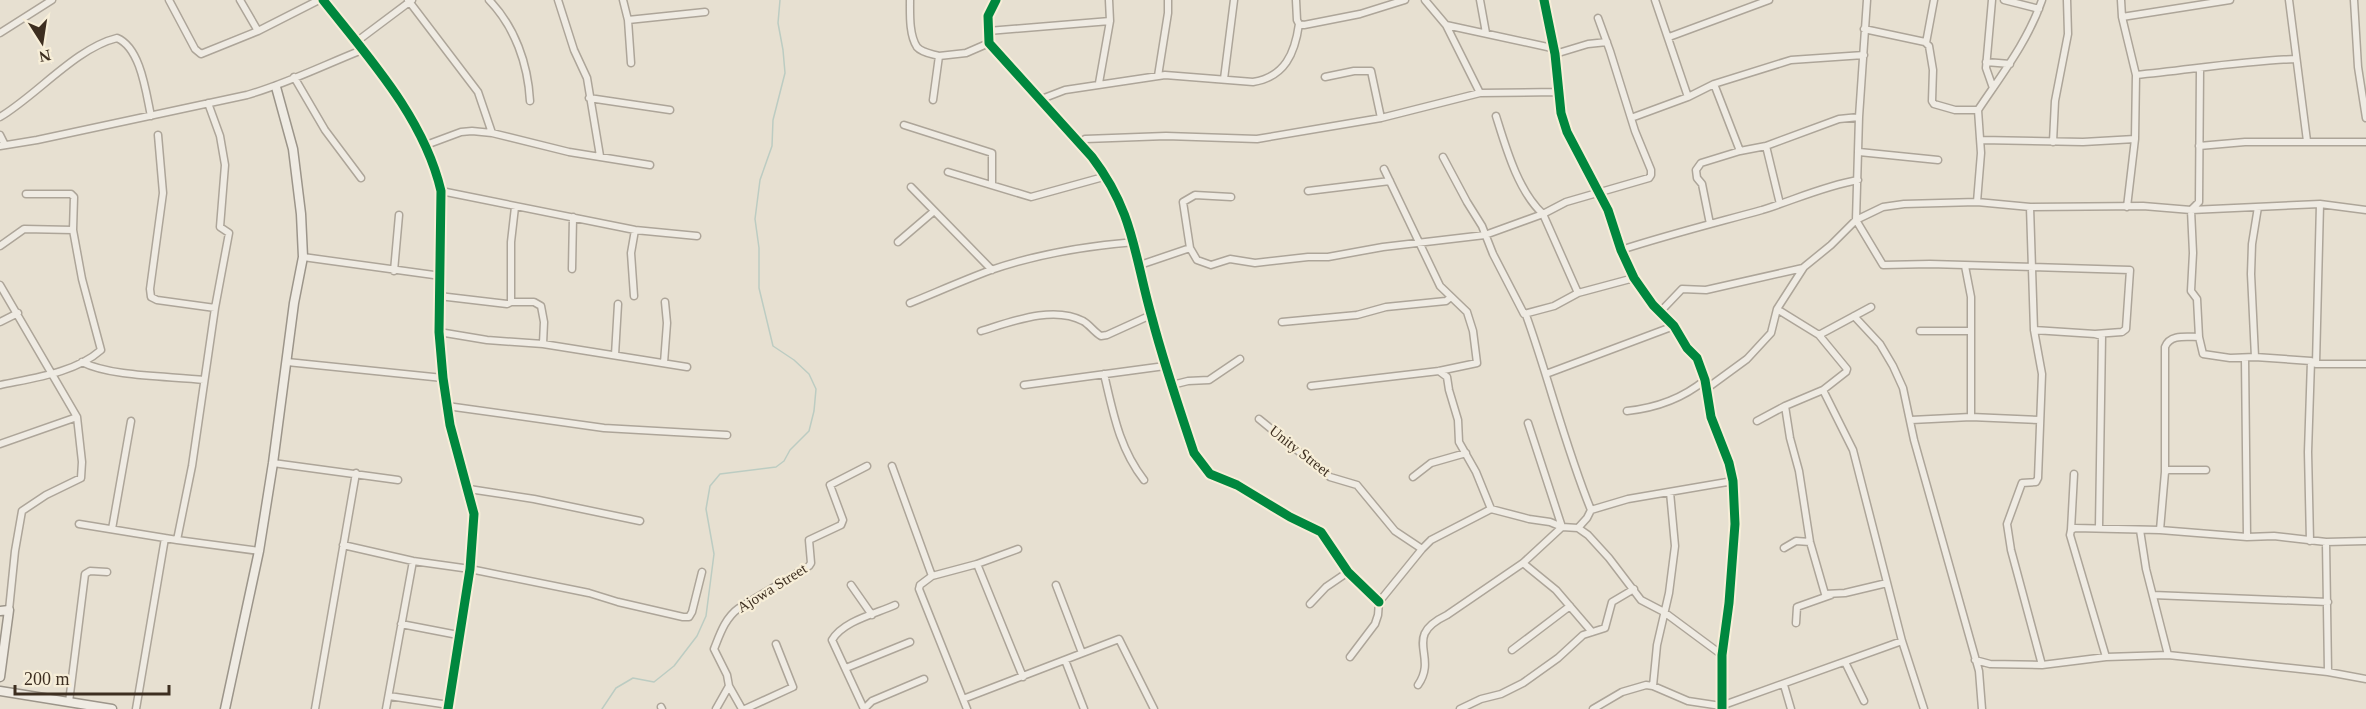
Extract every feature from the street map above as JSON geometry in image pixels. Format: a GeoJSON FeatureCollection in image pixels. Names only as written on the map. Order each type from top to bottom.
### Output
{"type":"FeatureCollection","features":[{"type":"Feature","properties":{"kind":"street"},"geometry":{"type":"LineString","coordinates":[[0,33],[52,0]]}},
{"type":"Feature","properties":{"kind":"street"},"geometry":{"type":"LineString","coordinates":[[170,0],[195,49],[201,54],[258,31],[321,0],[356,42],[400,102],[426,145],[436,171],[441,191],[439,332],[443,378],[454,444],[469,489],[474,514],[470,569],[448,707],[389,696]]}},
{"type":"Feature","properties":{"kind":"street"},"geometry":{"type":"LineString","coordinates":[[240,0],[258,31]]}},
{"type":"Feature","properties":{"kind":"street"},"geometry":{"type":"LineString","coordinates":[[489,0],[507,24],[520,48],[529,77],[530,100]]}},
{"type":"Feature","properties":{"kind":"street"},"geometry":{"type":"LineString","coordinates":[[558,0],[574,50],[587,78],[600,156]]}},
{"type":"Feature","properties":{"kind":"street"},"geometry":{"type":"LineString","coordinates":[[623,0],[628,20],[631,63]]}},
{"type":"Feature","properties":{"kind":"street"},"geometry":{"type":"LineString","coordinates":[[910,0],[912,29],[917,46],[924,51],[939,56],[966,53],[989,43]]}},
{"type":"Feature","properties":{"kind":"street"},"geometry":{"type":"LineString","coordinates":[[996,0],[988,16],[989,43],[1080,143],[1107,176],[1119,197],[1135,242],[1165,366],[1194,453],[1200,464],[1210,474],[1237,485],[1290,517],[1321,532],[1348,572],[1379,602]]}},
{"type":"Feature","properties":{"kind":"street"},"geometry":{"type":"LineString","coordinates":[[1099,83],[1110,21],[1109,0]]}},
{"type":"Feature","properties":{"kind":"street"},"geometry":{"type":"LineString","coordinates":[[1158,76],[1168,14],[1168,0]]}},
{"type":"Feature","properties":{"kind":"street"},"geometry":{"type":"LineString","coordinates":[[1224,79],[1234,0]]}},
{"type":"Feature","properties":{"kind":"street"},"geometry":{"type":"LineString","coordinates":[[1039,100],[1065,90],[1099,83],[1158,76],[1253,82],[1275,76],[1285,67],[1293,50],[1299,24],[1296,0]]}},
{"type":"Feature","properties":{"kind":"street"},"geometry":{"type":"LineString","coordinates":[[1299,24],[1360,14],[1405,0]]}},
{"type":"Feature","properties":{"kind":"street"},"geometry":{"type":"LineString","coordinates":[[1425,0],[1446,25],[1480,93]]}},
{"type":"Feature","properties":{"kind":"street"},"geometry":{"type":"LineString","coordinates":[[1480,0],[1486,33]]}},
{"type":"Feature","properties":{"kind":"street"},"geometry":{"type":"LineString","coordinates":[[1544,0],[1555,54],[1558,92],[1567,132],[1600,192],[1634,278],[1697,358],[1705,380],[1711,417],[1729,463],[1733,481],[1735,524],[1729,603],[1722,655],[1721,707]]}},
{"type":"Feature","properties":{"kind":"street"},"geometry":{"type":"LineString","coordinates":[[1655,0],[1688,98]]}},
{"type":"Feature","properties":{"kind":"street"},"geometry":{"type":"LineString","coordinates":[[1669,37],[1752,3],[1769,0]]}},
{"type":"Feature","properties":{"kind":"street"},"geometry":{"type":"LineString","coordinates":[[1866,0],[1858,117],[1856,220],[1883,265],[2130,270],[2126,329],[2122,332],[2034,330]]}},
{"type":"Feature","properties":{"kind":"street"},"geometry":{"type":"LineString","coordinates":[[1934,0],[1926,43],[1931,56],[1932,101],[1934,104],[1955,110],[1977,110]]}},
{"type":"Feature","properties":{"kind":"street"},"geometry":{"type":"LineString","coordinates":[[1992,0],[1986,68],[1993,88]]}},
{"type":"Feature","properties":{"kind":"street"},"geometry":{"type":"LineString","coordinates":[[2004,0],[2038,9]]}},
{"type":"Feature","properties":{"kind":"street"},"geometry":{"type":"LineString","coordinates":[[1977,202],[1981,140],[1977,110],[2018,53],[2042,0]]}},
{"type":"Feature","properties":{"kind":"street"},"geometry":{"type":"LineString","coordinates":[[2054,142],[2055,101],[2068,34],[2067,0]]}},
{"type":"Feature","properties":{"kind":"street"},"geometry":{"type":"LineString","coordinates":[[2121,0],[2122,17],[2136,75],[2136,139],[2127,207]]}},
{"type":"Feature","properties":{"kind":"street"},"geometry":{"type":"LineString","coordinates":[[2122,17],[2230,0]]}},
{"type":"Feature","properties":{"kind":"street"},"geometry":{"type":"LineString","coordinates":[[2289,0],[2307,141]]}},
{"type":"Feature","properties":{"kind":"street"},"geometry":{"type":"LineString","coordinates":[[2354,0],[2358,67],[2366,118]]}},
{"type":"Feature","properties":{"kind":"street"},"geometry":{"type":"LineString","coordinates":[[356,42],[410,1],[478,92],[492,133]]}},
{"type":"Feature","properties":{"kind":"street"},"geometry":{"type":"LineString","coordinates":[[628,20],[705,12]]}},
{"type":"Feature","properties":{"kind":"street"},"geometry":{"type":"LineString","coordinates":[[1231,197],[1195,195],[1183,202],[1190,248],[1197,261],[1211,265],[1230,259],[1255,263],[1328,257],[1485,235],[1543,214],[1566,202],[1648,178],[1651,175],[1598,18]]}},
{"type":"Feature","properties":{"kind":"street"},"geometry":{"type":"LineString","coordinates":[[988,32],[1110,21]]}},
{"type":"Feature","properties":{"kind":"street"},"geometry":{"type":"LineString","coordinates":[[1446,25],[1552,48],[1555,54]]}},
{"type":"Feature","properties":{"kind":"street"},"geometry":{"type":"LineString","coordinates":[[1864,29],[1926,43]]}},
{"type":"Feature","properties":{"kind":"street"},"geometry":{"type":"LineString","coordinates":[[0,117],[28,99],[60,70],[102,43],[117,38],[126,43],[141,70],[151,116]]}},
{"type":"Feature","properties":{"kind":"street"},"geometry":{"type":"LineString","coordinates":[[1555,54],[1588,44],[1607,42]]}},
{"type":"Feature","properties":{"kind":"street"},"geometry":{"type":"LineString","coordinates":[[0,135],[3,145],[208,103],[276,87],[294,77],[362,50]]}},
{"type":"Feature","properties":{"kind":"street"},"geometry":{"type":"LineString","coordinates":[[1631,117],[1688,98],[1714,84],[1791,60],[1864,55]]}},
{"type":"Feature","properties":{"kind":"street"},"geometry":{"type":"LineString","coordinates":[[933,100],[939,56]]}},
{"type":"Feature","properties":{"kind":"street"},"geometry":{"type":"LineString","coordinates":[[2136,75],[2200,69],[2246,61],[2296,59]]}},
{"type":"Feature","properties":{"kind":"street"},"geometry":{"type":"LineString","coordinates":[[1986,62],[2010,64]]}},
{"type":"Feature","properties":{"kind":"street"},"geometry":{"type":"LineString","coordinates":[[2200,69],[2199,202],[2191,210],[2193,253],[2191,291],[2196,299],[2199,337],[2203,354],[2230,358],[2255,357],[2313,363],[2366,364]]}},
{"type":"Feature","properties":{"kind":"street"},"geometry":{"type":"LineString","coordinates":[[1325,77],[1354,71],[1371,71],[1381,118]]}},
{"type":"Feature","properties":{"kind":"street"},"geometry":{"type":"LineString","coordinates":[[294,77],[325,130],[361,178]]}},
{"type":"Feature","properties":{"kind":"street"},"geometry":{"type":"LineString","coordinates":[[1714,84],[1740,151]]}},
{"type":"Feature","properties":{"kind":"street"},"geometry":{"type":"LineString","coordinates":[[225,709],[259,551],[294,303],[303,257],[301,214],[293,149],[276,87]]}},
{"type":"Feature","properties":{"kind":"street"},"geometry":{"type":"LineString","coordinates":[[1080,143],[1085,139],[1166,135],[1257,139],[1381,118],[1480,93],[1558,92]]}},
{"type":"Feature","properties":{"kind":"street"},"geometry":{"type":"LineString","coordinates":[[589,98],[670,110]]}},
{"type":"Feature","properties":{"kind":"street"},"geometry":{"type":"LineString","coordinates":[[177,540],[192,466],[215,308],[229,233],[220,227],[225,165],[220,136],[208,103]]}},
{"type":"Feature","properties":{"kind":"street"},"geometry":{"type":"LineString","coordinates":[[1496,117],[1512,164],[1536,208],[1543,214],[1578,293]]}},
{"type":"Feature","properties":{"kind":"street"},"geometry":{"type":"LineString","coordinates":[[1710,224],[1702,184],[1697,178],[1696,170],[1701,163],[1766,146],[1839,118],[1858,117]]}},
{"type":"Feature","properties":{"kind":"street"},"geometry":{"type":"LineString","coordinates":[[904,125],[992,153],[992,185]]}},
{"type":"Feature","properties":{"kind":"street"},"geometry":{"type":"LineString","coordinates":[[426,145],[461,132],[492,133],[568,152],[650,165]]}},
{"type":"Feature","properties":{"kind":"street"},"geometry":{"type":"LineString","coordinates":[[158,135],[163,193],[150,289],[151,297],[157,300],[215,308]]}},
{"type":"Feature","properties":{"kind":"street"},"geometry":{"type":"LineString","coordinates":[[1981,140],[2054,142],[2136,139]]}},
{"type":"Feature","properties":{"kind":"street"},"geometry":{"type":"LineString","coordinates":[[2199,146],[2245,142],[2366,142]]}},
{"type":"Feature","properties":{"kind":"street"},"geometry":{"type":"LineString","coordinates":[[1766,146],[1780,204]]}},
{"type":"Feature","properties":{"kind":"street"},"geometry":{"type":"LineString","coordinates":[[1859,152],[1938,160]]}},
{"type":"Feature","properties":{"kind":"street"},"geometry":{"type":"LineString","coordinates":[[1443,157],[1514,292],[1521,312],[1526,315],[1576,472],[1591,510]]}},
{"type":"Feature","properties":{"kind":"street"},"geometry":{"type":"LineString","coordinates":[[1311,386],[1474,366],[1478,360],[1471,319],[1461,303],[1440,286],[1384,169]]}},
{"type":"Feature","properties":{"kind":"street"},"geometry":{"type":"LineString","coordinates":[[948,172],[1031,197],[1107,176]]}},
{"type":"Feature","properties":{"kind":"street"},"geometry":{"type":"LineString","coordinates":[[1621,250],[1780,204],[1830,185],[1858,180]]}},
{"type":"Feature","properties":{"kind":"street"},"geometry":{"type":"LineString","coordinates":[[1308,191],[1390,181]]}},
{"type":"Feature","properties":{"kind":"street"},"geometry":{"type":"LineString","coordinates":[[911,187],[992,270]]}},
{"type":"Feature","properties":{"kind":"street"},"geometry":{"type":"LineString","coordinates":[[441,191],[634,230],[697,236]]}},
{"type":"Feature","properties":{"kind":"street"},"geometry":{"type":"LineString","coordinates":[[0,385],[53,374],[82,362],[99,352],[101,346],[82,279],[73,230],[74,197],[71,194],[27,194]]}},
{"type":"Feature","properties":{"kind":"street"},"geometry":{"type":"LineString","coordinates":[[1706,389],[1747,359],[1771,333],[1777,309],[1804,267],[1856,220],[1883,207],[1904,204],[1977,202],[2030,207],[2143,206],[2191,210],[2319,204],[2366,210]]}},
{"type":"Feature","properties":{"kind":"street"},"geometry":{"type":"LineString","coordinates":[[2310,540],[2308,452],[2319,204]]}},
{"type":"Feature","properties":{"kind":"street"},"geometry":{"type":"LineString","coordinates":[[511,302],[511,242],[515,207]]}},
{"type":"Feature","properties":{"kind":"street"},"geometry":{"type":"LineString","coordinates":[[2030,207],[2034,330],[2042,374],[2038,478],[2036,482],[2022,483],[2007,524],[2011,550],[2042,665]]}},
{"type":"Feature","properties":{"kind":"street"},"geometry":{"type":"LineString","coordinates":[[2255,357],[2252,244],[2258,207]]}},
{"type":"Feature","properties":{"kind":"street"},"geometry":{"type":"LineString","coordinates":[[898,242],[933,212]]}},
{"type":"Feature","properties":{"kind":"street"},"geometry":{"type":"LineString","coordinates":[[394,271],[399,215]]}},
{"type":"Feature","properties":{"kind":"street"},"geometry":{"type":"LineString","coordinates":[[572,269],[573,217]]}},
{"type":"Feature","properties":{"kind":"street"},"geometry":{"type":"LineString","coordinates":[[0,246],[24,230],[73,230]]}},
{"type":"Feature","properties":{"kind":"street"},"geometry":{"type":"LineString","coordinates":[[634,230],[631,253],[634,296]]}},
{"type":"Feature","properties":{"kind":"street"},"geometry":{"type":"LineString","coordinates":[[910,303],[992,270],[1035,257],[1092,245],[1135,242]]}},
{"type":"Feature","properties":{"kind":"street"},"geometry":{"type":"LineString","coordinates":[[1140,265],[1190,248]]}},
{"type":"Feature","properties":{"kind":"street"},"geometry":{"type":"LineString","coordinates":[[303,257],[441,276]]}},
{"type":"Feature","properties":{"kind":"street"},"geometry":{"type":"LineString","coordinates":[[1965,266],[1971,297],[1971,417]]}},
{"type":"Feature","properties":{"kind":"street"},"geometry":{"type":"LineString","coordinates":[[1661,311],[1682,289],[1706,290],[1804,267]]}},
{"type":"Feature","properties":{"kind":"street"},"geometry":{"type":"LineString","coordinates":[[1526,315],[1554,306],[1578,293],[1634,278]]}},
{"type":"Feature","properties":{"kind":"street"},"geometry":{"type":"LineString","coordinates":[[0,285],[77,417],[82,462],[81,478],[46,495],[22,512],[5,610],[0,677]]}},
{"type":"Feature","properties":{"kind":"street"},"geometry":{"type":"LineString","coordinates":[[439,296],[507,304],[534,302],[542,306],[543,344]]}},
{"type":"Feature","properties":{"kind":"street"},"geometry":{"type":"LineString","coordinates":[[1282,322],[1357,315],[1386,307],[1446,301],[1451,297]]}},
{"type":"Feature","properties":{"kind":"street"},"geometry":{"type":"LineString","coordinates":[[664,363],[667,323],[665,302]]}},
{"type":"Feature","properties":{"kind":"street"},"geometry":{"type":"LineString","coordinates":[[615,356],[618,304]]}},
{"type":"Feature","properties":{"kind":"street"},"geometry":{"type":"LineString","coordinates":[[1819,335],[1871,307]]}},
{"type":"Feature","properties":{"kind":"street"},"geometry":{"type":"LineString","coordinates":[[1757,421],[1822,390],[1847,369],[1819,335],[1777,309]]}},
{"type":"Feature","properties":{"kind":"street"},"geometry":{"type":"LineString","coordinates":[[0,322],[18,313]]}},
{"type":"Feature","properties":{"kind":"street"},"geometry":{"type":"LineString","coordinates":[[981,331],[1014,321],[1062,315],[1086,322],[1101,336],[1151,315]]}},
{"type":"Feature","properties":{"kind":"street"},"geometry":{"type":"LineString","coordinates":[[1854,316],[1880,344],[1903,388],[1914,440],[1979,671],[1982,709]]}},
{"type":"Feature","properties":{"kind":"street"},"geometry":{"type":"LineString","coordinates":[[1546,374],[1674,327]]}},
{"type":"Feature","properties":{"kind":"street"},"geometry":{"type":"LineString","coordinates":[[1920,331],[1971,331]]}},
{"type":"Feature","properties":{"kind":"street"},"geometry":{"type":"LineString","coordinates":[[439,332],[487,340],[543,344],[687,367]]}},
{"type":"Feature","properties":{"kind":"street"},"geometry":{"type":"LineString","coordinates":[[2095,333],[2102,336],[2103,340],[2099,527]]}},
{"type":"Feature","properties":{"kind":"street"},"geometry":{"type":"LineString","coordinates":[[2160,530],[2164,472],[2165,347],[2168,340],[2173,338],[2199,337]]}},
{"type":"Feature","properties":{"kind":"street"},"geometry":{"type":"LineString","coordinates":[[2246,357],[2247,537]]}},
{"type":"Feature","properties":{"kind":"street"},"geometry":{"type":"LineString","coordinates":[[1172,385],[1188,381],[1209,380],[1240,359]]}},
{"type":"Feature","properties":{"kind":"street"},"geometry":{"type":"LineString","coordinates":[[82,362],[91,367],[114,371],[204,380]]}},
{"type":"Feature","properties":{"kind":"street"},"geometry":{"type":"LineString","coordinates":[[287,362],[443,378]]}},
{"type":"Feature","properties":{"kind":"street"},"geometry":{"type":"LineString","coordinates":[[1024,385],[1165,366]]}},
{"type":"Feature","properties":{"kind":"street"},"geometry":{"type":"LineString","coordinates":[[1439,371],[1447,377],[1458,420],[1459,442],[1476,472],[1491,509]]}},
{"type":"Feature","properties":{"kind":"street"},"geometry":{"type":"LineString","coordinates":[[1104,374],[1122,445],[1144,480]]}},
{"type":"Feature","properties":{"kind":"street"},"geometry":{"type":"LineString","coordinates":[[1627,411],[1648,409],[1690,392],[1705,380]]}},
{"type":"Feature","properties":{"kind":"street"},"geometry":{"type":"LineString","coordinates":[[1822,390],[1853,450],[1902,641],[1924,709]]}},
{"type":"Feature","properties":{"kind":"street"},"geometry":{"type":"LineString","coordinates":[[447,405],[604,428],[727,435]]}},
{"type":"Feature","properties":{"kind":"street"},"geometry":{"type":"LineString","coordinates":[[1785,406],[1790,438],[1799,471],[1810,542],[1825,594],[1887,583]]}},
{"type":"Feature","properties":{"kind":"street"},"geometry":{"type":"LineString","coordinates":[[0,444],[77,417]]}},
{"type":"Feature","properties":{"kind":"street"},"geometry":{"type":"LineString","coordinates":[[1911,420],[1971,417],[2040,420]]}},
{"type":"Feature","properties":{"kind":"street","name":"Unity Street"},"geometry":{"type":"LineString","coordinates":[[1259,419],[1330,477],[1357,485],[1395,531],[1422,549]]}},
{"type":"Feature","properties":{"kind":"street"},"geometry":{"type":"LineString","coordinates":[[112,529],[131,421]]}},
{"type":"Feature","properties":{"kind":"street"},"geometry":{"type":"LineString","coordinates":[[1528,423],[1562,527]]}},
{"type":"Feature","properties":{"kind":"street"},"geometry":{"type":"LineString","coordinates":[[1413,477],[1431,463],[1466,453]]}},
{"type":"Feature","properties":{"kind":"street"},"geometry":{"type":"LineString","coordinates":[[273,462],[356,472],[398,480]]}},
{"type":"Feature","properties":{"kind":"street","name":"Ajowa Street"},"geometry":{"type":"LineString","coordinates":[[729,686],[727,675],[714,649],[723,626],[732,613],[739,608],[809,566],[811,563],[809,540],[841,525],[843,520],[830,485],[867,466]]}},
{"type":"Feature","properties":{"kind":"street"},"geometry":{"type":"LineString","coordinates":[[892,466],[932,576]]}},
{"type":"Feature","properties":{"kind":"street"},"geometry":{"type":"LineString","coordinates":[[2164,472],[2168,470],[2206,470]]}},
{"type":"Feature","properties":{"kind":"street"},"geometry":{"type":"LineString","coordinates":[[315,709],[356,472]]}},
{"type":"Feature","properties":{"kind":"street"},"geometry":{"type":"LineString","coordinates":[[2074,474],[2070,535],[2106,657]]}},
{"type":"Feature","properties":{"kind":"street"},"geometry":{"type":"LineString","coordinates":[[1578,528],[1591,510],[1628,499],[1733,481]]}},
{"type":"Feature","properties":{"kind":"street"},"geometry":{"type":"LineString","coordinates":[[469,489],[534,499],[640,521]]}},
{"type":"Feature","properties":{"kind":"street"},"geometry":{"type":"LineString","coordinates":[[1653,686],[1657,645],[1675,546],[1670,492]]}},
{"type":"Feature","properties":{"kind":"street"},"geometry":{"type":"LineString","coordinates":[[1350,657],[1375,624],[1379,602],[1422,549],[1431,540],[1491,509],[1550,522],[1562,527],[1578,528],[1610,558],[1641,600],[1664,612],[1722,655]]}},
{"type":"Feature","properties":{"kind":"street"},"geometry":{"type":"LineString","coordinates":[[79,524],[259,551]]}},
{"type":"Feature","properties":{"kind":"street"},"geometry":{"type":"LineString","coordinates":[[1418,685],[1425,675],[1422,641],[1428,627],[1523,563],[1562,527]]}},
{"type":"Feature","properties":{"kind":"street"},"geometry":{"type":"LineString","coordinates":[[2071,530],[2099,527],[2247,537],[2274,536],[2326,542],[2366,541]]}},
{"type":"Feature","properties":{"kind":"street"},"geometry":{"type":"LineString","coordinates":[[2140,530],[2168,655]]}},
{"type":"Feature","properties":{"kind":"street"},"geometry":{"type":"LineString","coordinates":[[136,709],[165,538]]}},
{"type":"Feature","properties":{"kind":"street"},"geometry":{"type":"LineString","coordinates":[[1784,548],[1796,541],[1810,542]]}},
{"type":"Feature","properties":{"kind":"street"},"geometry":{"type":"LineString","coordinates":[[2326,542],[2328,672]]}},
{"type":"Feature","properties":{"kind":"street"},"geometry":{"type":"LineString","coordinates":[[343,545],[412,561],[470,569],[589,593],[618,603],[683,617],[688,617],[692,612],[702,572]]}},
{"type":"Feature","properties":{"kind":"street"},"geometry":{"type":"LineString","coordinates":[[967,709],[919,589],[920,585],[932,576],[977,564],[1018,549]]}},
{"type":"Feature","properties":{"kind":"street"},"geometry":{"type":"LineString","coordinates":[[386,709],[412,561]]}},
{"type":"Feature","properties":{"kind":"street"},"geometry":{"type":"LineString","coordinates":[[1523,563],[1556,590],[1592,632]]}},
{"type":"Feature","properties":{"kind":"street"},"geometry":{"type":"LineString","coordinates":[[977,564],[1023,677]]}},
{"type":"Feature","properties":{"kind":"street"},"geometry":{"type":"LineString","coordinates":[[69,702],[85,574],[90,571],[107,572]]}},
{"type":"Feature","properties":{"kind":"street"},"geometry":{"type":"LineString","coordinates":[[1310,604],[1326,587],[1348,572]]}},
{"type":"Feature","properties":{"kind":"street"},"geometry":{"type":"LineString","coordinates":[[851,585],[872,615]]}},
{"type":"Feature","properties":{"kind":"street"},"geometry":{"type":"LineString","coordinates":[[1056,585],[1082,653]]}},
{"type":"Feature","properties":{"kind":"street"},"geometry":{"type":"LineString","coordinates":[[1460,709],[1523,683],[1558,658],[1583,635],[1605,628],[1612,602],[1634,589]]}},
{"type":"Feature","properties":{"kind":"street"},"geometry":{"type":"LineString","coordinates":[[1796,623],[1797,607],[1838,593]]}},
{"type":"Feature","properties":{"kind":"street"},"geometry":{"type":"LineString","coordinates":[[2153,595],[2328,602]]}},
{"type":"Feature","properties":{"kind":"street"},"geometry":{"type":"LineString","coordinates":[[894,605],[848,625],[832,640],[864,709],[872,700],[924,679]]}},
{"type":"Feature","properties":{"kind":"street"},"geometry":{"type":"LineString","coordinates":[[1512,650],[1570,606]]}},
{"type":"Feature","properties":{"kind":"street"},"geometry":{"type":"LineString","coordinates":[[401,624],[458,635]]}},
{"type":"Feature","properties":{"kind":"street"},"geometry":{"type":"LineString","coordinates":[[963,699],[1119,639],[1154,709]]}},
{"type":"Feature","properties":{"kind":"street"},"geometry":{"type":"LineString","coordinates":[[1593,709],[1630,688],[1653,686],[1688,701],[1721,707],[1902,641]]}},
{"type":"Feature","properties":{"kind":"street"},"geometry":{"type":"LineString","coordinates":[[846,668],[910,642]]}},
{"type":"Feature","properties":{"kind":"street"},"geometry":{"type":"LineString","coordinates":[[716,709],[729,686],[743,709],[793,687],[776,644]]}},
{"type":"Feature","properties":{"kind":"street"},"geometry":{"type":"LineString","coordinates":[[1975,660],[1990,664],[2042,665],[2106,657],[2168,655],[2328,672],[2366,679]]}},
{"type":"Feature","properties":{"kind":"street"},"geometry":{"type":"LineString","coordinates":[[1065,660],[1084,709]]}},
{"type":"Feature","properties":{"kind":"street"},"geometry":{"type":"LineString","coordinates":[[1845,662],[1864,701]]}},
{"type":"Feature","properties":{"kind":"street"},"geometry":{"type":"LineString","coordinates":[[1979,671],[1990,664]]}},
{"type":"Feature","properties":{"kind":"street"},"geometry":{"type":"LineString","coordinates":[[1784,685],[1791,709]]}},
{"type":"Feature","properties":{"kind":"street"},"geometry":{"type":"LineString","coordinates":[[0,691],[69,702],[81,707],[112,709]]}},
{"type":"Feature","properties":{"kind":"waterway"},"geometry":{"type":"LineString","coordinates":[[602,709],[616,688],[633,678],[654,682],[674,666],[697,636],[706,616],[714,554],[706,509],[710,486],[720,474],[776,467],[784,461],[790,450],[809,431],[816,389],[809,374],[794,360],[773,346],[759,288],[759,248],[755,219],[760,180],[772,146],[773,120],[785,73],[778,23],[780,0]]}},
{"type":"Feature","properties":{"kind":"cycle path"},"geometry":{"type":"LineString","coordinates":[[323,0],[376,67],[408,114],[433,164],[441,191],[439,332],[443,378],[450,425],[474,514],[470,569],[448,709]]}},
{"type":"Feature","properties":{"kind":"cycle path"},"geometry":{"type":"LineString","coordinates":[[996,0],[988,16],[989,43],[1092,157],[1117,196],[1131,234],[1162,352],[1194,453],[1210,474],[1237,485],[1290,517],[1321,532],[1348,572],[1379,602]]}},
{"type":"Feature","properties":{"kind":"cycle path"},"geometry":{"type":"LineString","coordinates":[[1544,0],[1555,54],[1561,113],[1567,132],[1608,210],[1621,250],[1634,278],[1697,358],[1705,380],[1711,417],[1729,463],[1733,481],[1735,524],[1729,603],[1722,655],[1722,709]]}}]}
